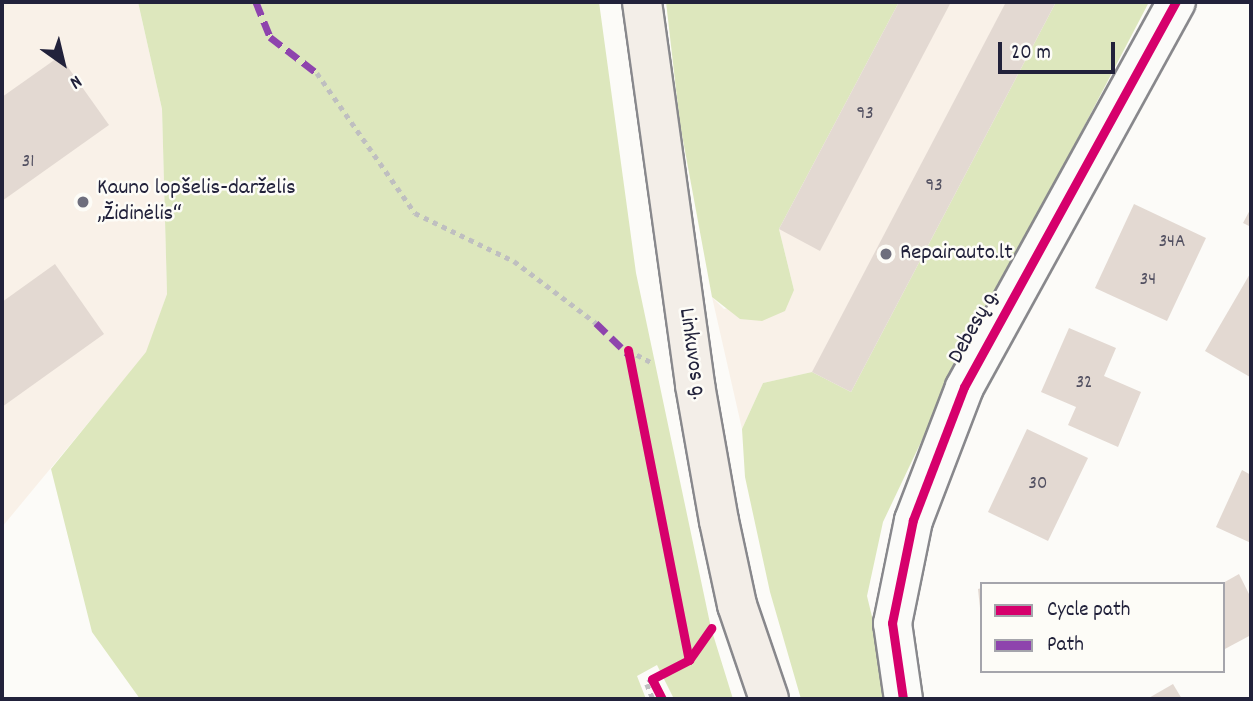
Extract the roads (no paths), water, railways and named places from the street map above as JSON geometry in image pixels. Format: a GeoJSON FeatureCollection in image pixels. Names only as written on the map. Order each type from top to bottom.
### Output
{"type":"FeatureCollection","features":[{"type":"Feature","properties":{"kind":"main road","name":"Linkuvos g."},"geometry":{"type":"LineString","coordinates":[[642,2],[695,385],[716,507],[737,605],[769,699]]}},
{"type":"Feature","properties":{"kind":"street","name":"Debesų g."},"geometry":{"type":"LineString","coordinates":[[903,699],[892,623],[913,520],[964,387],[1176,2]]}},
{"type":"Feature","properties":{"kind":"place","name":"Kauno lopšelis-darželis „Židinėlis“"},"geometry":{"type":"Point","coordinates":[83,202]}},
{"type":"Feature","properties":{"kind":"place","name":"Repairauto.lt"},"geometry":{"type":"Point","coordinates":[886,254]}}]}
